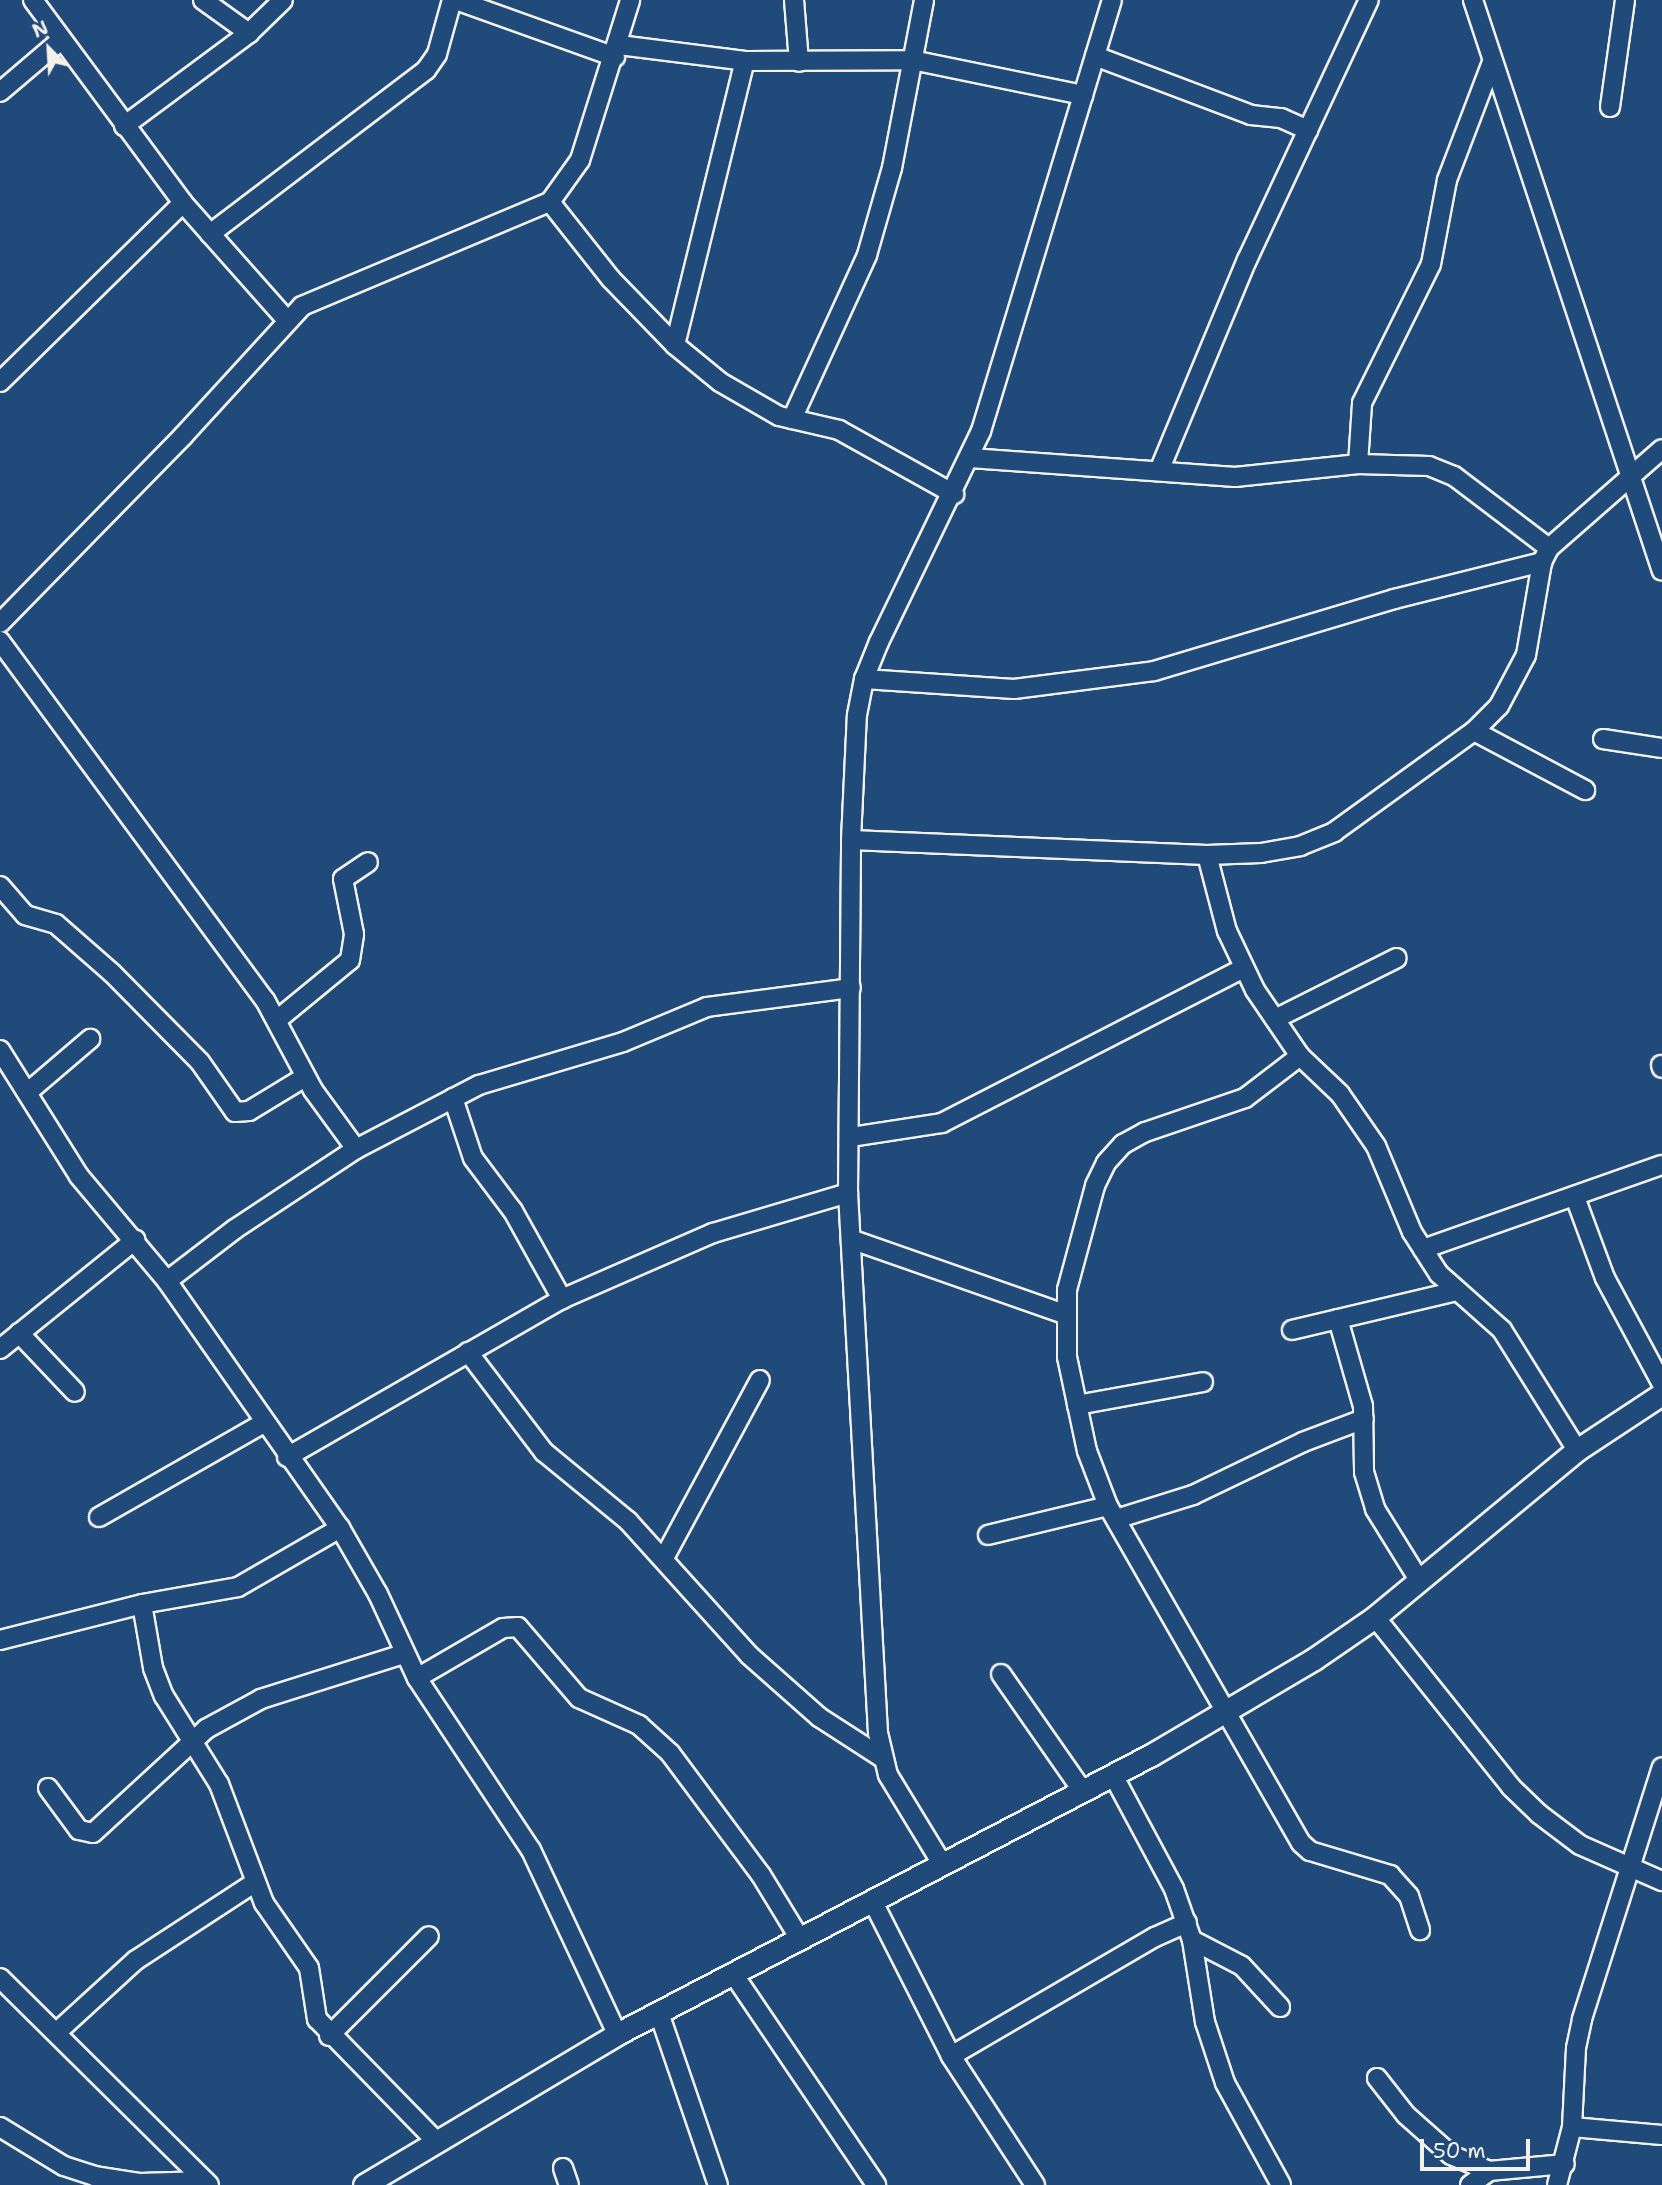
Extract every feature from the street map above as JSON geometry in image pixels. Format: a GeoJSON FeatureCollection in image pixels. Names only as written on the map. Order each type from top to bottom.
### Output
{"type":"FeatureCollection","features":[{"type":"Feature","properties":{"kind":"street"},"geometry":{"type":"LineString","coordinates":[[33,0],[183,203],[286,319]]}},
{"type":"Feature","properties":{"kind":"street"},"geometry":{"type":"LineString","coordinates":[[203,0],[249,33]]}},
{"type":"Feature","properties":{"kind":"street"},"geometry":{"type":"LineString","coordinates":[[124,126],[249,33],[283,0]]}},
{"type":"Feature","properties":{"kind":"street"},"geometry":{"type":"LineString","coordinates":[[0,623],[183,436],[286,319],[324,295],[550,202],[580,160],[617,51],[630,0]]}},
{"type":"Feature","properties":{"kind":"street"},"geometry":{"type":"LineString","coordinates":[[794,0],[799,62]]}},
{"type":"Feature","properties":{"kind":"street"},"geometry":{"type":"LineString","coordinates":[[792,419],[867,256],[892,169],[923,0]]}},
{"type":"Feature","properties":{"kind":"street"},"geometry":{"type":"LineString","coordinates":[[941,1862],[881,1757],[856,1370],[853,1240],[848,1193],[851,1137],[851,839],[857,715],[864,679],[970,458],[1112,0]]}},
{"type":"Feature","properties":{"kind":"street"},"geometry":{"type":"LineString","coordinates":[[1159,471],[1210,345],[1368,0]]}},
{"type":"Feature","properties":{"kind":"street"},"geometry":{"type":"LineString","coordinates":[[1473,0],[1629,481],[1662,571]]}},
{"type":"Feature","properties":{"kind":"street"},"geometry":{"type":"LineString","coordinates":[[1610,107],[1625,0]]}},
{"type":"Feature","properties":{"kind":"street"},"geometry":{"type":"LineString","coordinates":[[210,234],[426,70],[464,1],[617,51],[745,61],[912,60],[1083,95]]}},
{"type":"Feature","properties":{"kind":"street"},"geometry":{"type":"LineString","coordinates":[[0,92],[61,40]]}},
{"type":"Feature","properties":{"kind":"street"},"geometry":{"type":"LineString","coordinates":[[1095,56],[1251,115],[1281,118],[1308,130]]}},
{"type":"Feature","properties":{"kind":"street"},"geometry":{"type":"LineString","coordinates":[[675,345],[745,61]]}},
{"type":"Feature","properties":{"kind":"street"},"geometry":{"type":"LineString","coordinates":[[1358,464],[1362,403],[1431,264],[1447,180],[1492,62]]}},
{"type":"Feature","properties":{"kind":"street"},"geometry":{"type":"LineString","coordinates":[[550,202],[611,279],[675,345],[720,382],[792,419],[839,430],[954,494]]}},
{"type":"Feature","properties":{"kind":"street"},"geometry":{"type":"LineString","coordinates":[[0,382],[183,203]]}},
{"type":"Feature","properties":{"kind":"street"},"geometry":{"type":"LineString","coordinates":[[864,679],[1014,689],[1154,671],[1546,555],[1662,449]]}},
{"type":"Feature","properties":{"kind":"street"},"geometry":{"type":"LineString","coordinates":[[970,458],[1236,477],[1358,464],[1429,466],[1454,476],[1546,555]]}},
{"type":"Feature","properties":{"kind":"street"},"geometry":{"type":"LineString","coordinates":[[851,839],[1207,855],[1261,853],[1300,846],[1334,832],[1474,731],[1499,706],[1526,655],[1546,555]]}},
{"type":"Feature","properties":{"kind":"street"},"geometry":{"type":"LineString","coordinates":[[0,641],[277,1020],[305,1077],[356,1149]]}},
{"type":"Feature","properties":{"kind":"street"},"geometry":{"type":"LineString","coordinates":[[1474,731],[1585,790]]}},
{"type":"Feature","properties":{"kind":"street"},"geometry":{"type":"LineString","coordinates":[[1603,739],[1662,748]]}},
{"type":"Feature","properties":{"kind":"street"},"geometry":{"type":"LineString","coordinates":[[1207,855],[1227,931],[1243,968],[1300,1056],[1340,1094],[1376,1146],[1423,1249],[1457,1292],[1502,1329],[1577,1450]]}},
{"type":"Feature","properties":{"kind":"street"},"geometry":{"type":"LineString","coordinates":[[277,1020],[350,960],[355,934],[343,879],[368,862]]}},
{"type":"Feature","properties":{"kind":"street"},"geometry":{"type":"LineString","coordinates":[[0,886],[24,915],[56,924],[112,973],[200,1062],[235,1112],[249,1111],[305,1077]]}},
{"type":"Feature","properties":{"kind":"street"},"geometry":{"type":"LineString","coordinates":[[1275,1019],[1397,958]]}},
{"type":"Feature","properties":{"kind":"street"},"geometry":{"type":"LineString","coordinates":[[851,1137],[942,1123],[1243,968]]}},
{"type":"Feature","properties":{"kind":"street"},"geometry":{"type":"LineString","coordinates":[[167,1281],[235,1229],[356,1149],[488,1082],[623,1042],[707,1007],[851,988]]}},
{"type":"Feature","properties":{"kind":"street"},"geometry":{"type":"LineString","coordinates":[[28,1092],[90,1039]]}},
{"type":"Feature","properties":{"kind":"street"},"geometry":{"type":"LineString","coordinates":[[0,1050],[79,1176],[167,1281],[286,1457],[340,1528],[378,1594],[417,1678],[531,1850],[617,2034]]}},
{"type":"Feature","properties":{"kind":"street"},"geometry":{"type":"LineString","coordinates":[[1300,1056],[1245,1098],[1145,1132],[1123,1144],[1095,1186],[1064,1314],[1077,1405],[1087,1451],[1112,1512],[1301,1843],[1310,1851],[1390,1875],[1409,1896],[1420,1930]]}},
{"type":"Feature","properties":{"kind":"street"},"geometry":{"type":"LineString","coordinates":[[453,1098],[473,1158],[519,1220],[562,1299]]}},
{"type":"Feature","properties":{"kind":"street"},"geometry":{"type":"LineString","coordinates":[[1423,1249],[1662,1165]]}},
{"type":"Feature","properties":{"kind":"street"},"geometry":{"type":"LineString","coordinates":[[286,1457],[562,1299],[713,1233],[848,1193]]}},
{"type":"Feature","properties":{"kind":"street"},"geometry":{"type":"LineString","coordinates":[[1575,1197],[1605,1278],[1662,1384]]}},
{"type":"Feature","properties":{"kind":"street"},"geometry":{"type":"LineString","coordinates":[[0,1349],[135,1240]]}},
{"type":"Feature","properties":{"kind":"street"},"geometry":{"type":"LineString","coordinates":[[853,1240],[1064,1314]]}},
{"type":"Feature","properties":{"kind":"street"},"geometry":{"type":"LineString","coordinates":[[1292,1330],[1457,1292]]}},
{"type":"Feature","properties":{"kind":"street"},"geometry":{"type":"LineString","coordinates":[[1338,1320],[1364,1419],[1364,1472],[1375,1509],[1419,1580]]}},
{"type":"Feature","properties":{"kind":"street"},"geometry":{"type":"LineString","coordinates":[[19,1333],[75,1392]]}},
{"type":"Feature","properties":{"kind":"street"},"geometry":{"type":"LineString","coordinates":[[468,1352],[544,1452],[628,1521],[749,1655],[833,1727],[881,1757]]}},
{"type":"Feature","properties":{"kind":"street"},"geometry":{"type":"LineString","coordinates":[[664,1558],[760,1380]]}},
{"type":"Feature","properties":{"kind":"street"},"geometry":{"type":"LineString","coordinates":[[1077,1405],[1203,1382]]}},
{"type":"Feature","properties":{"kind":"street"},"geometry":{"type":"LineString","coordinates":[[364,2185],[391,2178],[436,2141],[617,2034],[734,1975],[941,1862],[1113,1775],[1226,1712],[1376,1617],[1577,1450],[1662,1394]]}},
{"type":"Feature","properties":{"kind":"street"},"geometry":{"type":"LineString","coordinates":[[988,1535],[1193,1495],[1303,1442],[1364,1419]]}},
{"type":"Feature","properties":{"kind":"street"},"geometry":{"type":"LineString","coordinates":[[99,1517],[264,1423]]}},
{"type":"Feature","properties":{"kind":"street"},"geometry":{"type":"LineString","coordinates":[[0,1640],[142,1604],[238,1587],[340,1528]]}},
{"type":"Feature","properties":{"kind":"street"},"geometry":{"type":"LineString","coordinates":[[142,1604],[153,1668],[191,1741],[230,1806],[254,1883],[309,1968],[314,2013],[329,2036],[436,2141]]}},
{"type":"Feature","properties":{"kind":"street"},"geometry":{"type":"LineString","coordinates":[[1376,1617],[1511,1787],[1539,1814],[1580,1845],[1630,1870],[1662,1881]]}},
{"type":"Feature","properties":{"kind":"street"},"geometry":{"type":"LineString","coordinates":[[417,1678],[503,1628],[518,1627],[579,1698],[639,1725],[670,1753],[761,1875],[800,1939]]}},
{"type":"Feature","properties":{"kind":"street"},"geometry":{"type":"LineString","coordinates":[[48,1788],[79,1830],[93,1833],[191,1741],[261,1699],[404,1654]]}},
{"type":"Feature","properties":{"kind":"street"},"geometry":{"type":"LineString","coordinates":[[1001,1674],[1082,1790]]}},
{"type":"Feature","properties":{"kind":"street"},"geometry":{"type":"LineString","coordinates":[[1558,2185],[1572,2127],[1576,2048],[1582,2019],[1662,1767]]}},
{"type":"Feature","properties":{"kind":"street"},"geometry":{"type":"LineString","coordinates":[[1113,1775],[1174,1889],[1190,1932],[1205,2022],[1225,2083],[1281,2185]]}},
{"type":"Feature","properties":{"kind":"street"},"geometry":{"type":"LineString","coordinates":[[56,2033],[145,1953],[254,1883]]}},
{"type":"Feature","properties":{"kind":"street"},"geometry":{"type":"LineString","coordinates":[[872,1900],[951,2056],[1035,2185]]}},
{"type":"Feature","properties":{"kind":"street"},"geometry":{"type":"LineString","coordinates":[[951,2056],[1155,1937],[1190,1932],[1242,1966],[1280,2007]]}},
{"type":"Feature","properties":{"kind":"street"},"geometry":{"type":"LineString","coordinates":[[329,2036],[429,1936]]}},
{"type":"Feature","properties":{"kind":"street"},"geometry":{"type":"LineString","coordinates":[[734,1975],[876,2185]]}},
{"type":"Feature","properties":{"kind":"street"},"geometry":{"type":"LineString","coordinates":[[0,1978],[207,2183]]}},
{"type":"Feature","properties":{"kind":"street"},"geometry":{"type":"LineString","coordinates":[[659,2013],[718,2185]]}},
{"type":"Feature","properties":{"kind":"street"},"geometry":{"type":"LineString","coordinates":[[1377,2078],[1427,2136],[1451,2155],[1489,2171],[1565,2164]]}},
{"type":"Feature","properties":{"kind":"street"},"geometry":{"type":"LineString","coordinates":[[0,2127],[52,2159],[94,2176],[140,2183],[207,2183]]}},
{"type":"Feature","properties":{"kind":"street"},"geometry":{"type":"LineString","coordinates":[[1572,2127],[1662,2135]]}},
{"type":"Feature","properties":{"kind":"street"},"geometry":{"type":"LineString","coordinates":[[859,2185],[864,2167]]}},
{"type":"Feature","properties":{"kind":"street"},"geometry":{"type":"LineString","coordinates":[[1470,2185],[1489,2171]]}}]}
